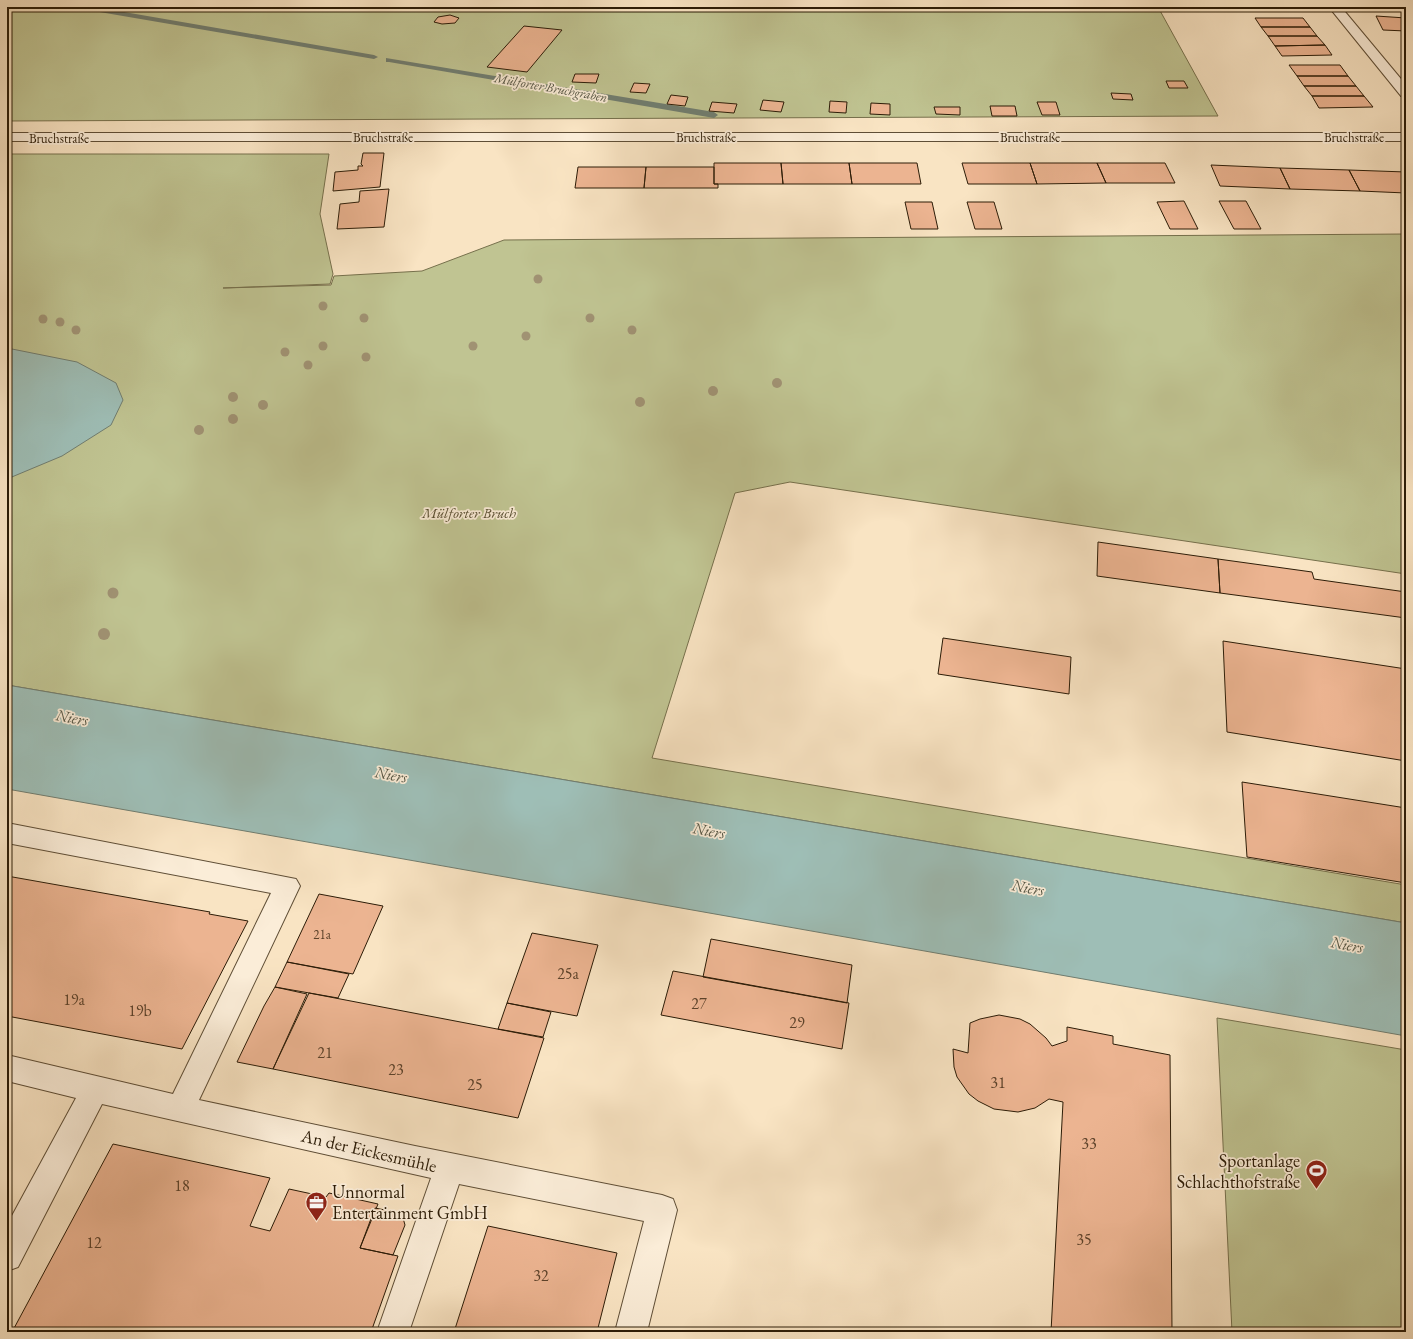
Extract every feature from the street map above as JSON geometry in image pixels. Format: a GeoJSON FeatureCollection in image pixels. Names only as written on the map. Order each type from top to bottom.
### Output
{"type":"FeatureCollection","features":[{"type":"Feature","properties":{"kind":"street"},"geometry":{"type":"LineString","coordinates":[[1335,7],[1406,93]]}},
{"type":"Feature","properties":{"kind":"street","name":"Bruchstraße"},"geometry":{"type":"LineString","coordinates":[[7,138],[1406,137]]}},
{"type":"Feature","properties":{"kind":"street"},"geometry":{"type":"LineString","coordinates":[[7,833],[287,886],[180,1109]]}},
{"type":"Feature","properties":{"kind":"street","name":"An der Eickesmühle"},"geometry":{"type":"LineString","coordinates":[[7,1068],[95,1090],[449,1168],[662,1210],[631,1332]]}},
{"type":"Feature","properties":{"kind":"street"},"geometry":{"type":"LineString","coordinates":[[7,1256],[95,1090]]}},
{"type":"Feature","properties":{"kind":"street"},"geometry":{"type":"LineString","coordinates":[[393,1332],[449,1168]]}},
{"type":"Feature","properties":{"kind":"green space"},"geometry":{"type":"Polygon","coordinates":[[[7,7],[1158,7],[1218,116],[7,121],[7,7]]]}},
{"type":"Feature","properties":{"kind":"green space","name":"Mülforter Bruch"},"geometry":{"type":"Polygon","coordinates":[[[7,154],[329,154],[320,214],[333,274],[330,284],[223,288],[331,285],[334,276],[422,271],[504,240],[1406,234],[1406,574],[790,482],[735,493],[652,758],[1406,885],[1406,923],[7,685],[7,154]]]}},
{"type":"Feature","properties":{"kind":"green space","name":"Sportanlage Schlachthofstraße"},"geometry":{"type":"Polygon","coordinates":[[[1217,1018],[1406,1050],[1406,1332],[1232,1332],[1217,1018]]]}},
{"type":"Feature","properties":{"kind":"water"},"geometry":{"type":"Polygon","coordinates":[[[7,348],[77,362],[116,383],[123,400],[111,425],[62,456],[7,479],[7,348]]]}},
{"type":"Feature","properties":{"kind":"water","name":"Niers"},"geometry":{"type":"Polygon","coordinates":[[[7,685],[1406,923],[1406,1036],[7,789],[7,685]]]}},
{"type":"Feature","properties":{"kind":"building"},"geometry":{"type":"Polygon","coordinates":[[[1254,7],[1292,7],[1293,9],[1255,9],[1254,7]]]}},
{"type":"Feature","properties":{"kind":"building"},"geometry":{"type":"Polygon","coordinates":[[[450,15],[459,18],[455,23],[442,24],[434,22],[438,17],[450,15]]]}},
{"type":"Feature","properties":{"kind":"building"},"geometry":{"type":"Polygon","coordinates":[[[1376,16],[1406,18],[1406,31],[1383,30],[1376,16]]]}},
{"type":"Feature","properties":{"kind":"building"},"geometry":{"type":"Polygon","coordinates":[[[1255,18],[1303,18],[1310,27],[1261,27],[1255,18]]]}},
{"type":"Feature","properties":{"kind":"building"},"geometry":{"type":"Polygon","coordinates":[[[524,26],[562,30],[527,72],[487,67],[524,26]]]}},
{"type":"Feature","properties":{"kind":"building"},"geometry":{"type":"Polygon","coordinates":[[[1261,27],[1310,27],[1317,36],[1268,36],[1261,27]]]}},
{"type":"Feature","properties":{"kind":"building"},"geometry":{"type":"Polygon","coordinates":[[[1268,36],[1317,36],[1325,45],[1275,46],[1268,36]]]}},
{"type":"Feature","properties":{"kind":"building"},"geometry":{"type":"Polygon","coordinates":[[[1325,45],[1332,55],[1282,56],[1275,46],[1325,45]]]}},
{"type":"Feature","properties":{"kind":"building"},"geometry":{"type":"Polygon","coordinates":[[[1289,65],[1340,65],[1348,76],[1297,76],[1289,65]]]}},
{"type":"Feature","properties":{"kind":"building"},"geometry":{"type":"Polygon","coordinates":[[[575,74],[599,74],[596,83],[572,82],[575,74]]]}},
{"type":"Feature","properties":{"kind":"building"},"geometry":{"type":"Polygon","coordinates":[[[1297,76],[1348,76],[1356,86],[1304,86],[1297,76]]]}},
{"type":"Feature","properties":{"kind":"building"},"geometry":{"type":"Polygon","coordinates":[[[1166,81],[1184,81],[1188,88],[1169,88],[1166,81]]]}},
{"type":"Feature","properties":{"kind":"building"},"geometry":{"type":"Polygon","coordinates":[[[634,83],[650,84],[646,93],[630,92],[634,83]]]}},
{"type":"Feature","properties":{"kind":"building"},"geometry":{"type":"Polygon","coordinates":[[[1304,86],[1356,86],[1364,96],[1312,96],[1304,86]]]}},
{"type":"Feature","properties":{"kind":"building"},"geometry":{"type":"Polygon","coordinates":[[[1111,93],[1131,94],[1133,100],[1113,99],[1111,93]]]}},
{"type":"Feature","properties":{"kind":"building"},"geometry":{"type":"Polygon","coordinates":[[[671,95],[688,97],[685,106],[667,104],[671,95]]]}},
{"type":"Feature","properties":{"kind":"building"},"geometry":{"type":"Polygon","coordinates":[[[1312,96],[1364,96],[1373,107],[1319,108],[1312,96]]]}},
{"type":"Feature","properties":{"kind":"building"},"geometry":{"type":"Polygon","coordinates":[[[763,100],[784,102],[781,112],[760,110],[763,100]]]}},
{"type":"Feature","properties":{"kind":"building"},"geometry":{"type":"Polygon","coordinates":[[[830,101],[847,102],[846,113],[829,112],[830,101]]]}},
{"type":"Feature","properties":{"kind":"building"},"geometry":{"type":"Polygon","coordinates":[[[712,102],[737,104],[734,113],[709,111],[712,102]]]}},
{"type":"Feature","properties":{"kind":"building"},"geometry":{"type":"Polygon","coordinates":[[[1037,102],[1056,102],[1060,115],[1042,115],[1037,102]]]}},
{"type":"Feature","properties":{"kind":"building"},"geometry":{"type":"Polygon","coordinates":[[[871,103],[890,104],[890,115],[870,114],[871,103]]]}},
{"type":"Feature","properties":{"kind":"building"},"geometry":{"type":"Polygon","coordinates":[[[990,106],[1015,106],[1017,116],[992,116],[990,106]]]}},
{"type":"Feature","properties":{"kind":"building"},"geometry":{"type":"Polygon","coordinates":[[[934,107],[960,107],[960,115],[936,114],[934,107]]]}},
{"type":"Feature","properties":{"kind":"building"},"geometry":{"type":"Polygon","coordinates":[[[363,153],[384,153],[380,187],[333,191],[335,172],[358,170],[358,166],[363,166],[361,164],[363,153]]]}},
{"type":"Feature","properties":{"kind":"building"},"geometry":{"type":"Polygon","coordinates":[[[714,163],[781,163],[783,184],[714,184],[714,163]]]}},
{"type":"Feature","properties":{"kind":"building"},"geometry":{"type":"Polygon","coordinates":[[[781,163],[849,163],[852,184],[783,184],[781,163]]]}},
{"type":"Feature","properties":{"kind":"building"},"geometry":{"type":"Polygon","coordinates":[[[849,163],[917,163],[921,184],[852,184],[849,163]]]}},
{"type":"Feature","properties":{"kind":"building"},"geometry":{"type":"Polygon","coordinates":[[[962,163],[1030,163],[1037,184],[968,184],[962,163]]]}},
{"type":"Feature","properties":{"kind":"building"},"geometry":{"type":"Polygon","coordinates":[[[1030,163],[1097,163],[1106,183],[1037,184],[1030,163]]]}},
{"type":"Feature","properties":{"kind":"building"},"geometry":{"type":"Polygon","coordinates":[[[1097,163],[1165,163],[1175,183],[1106,183],[1097,163]]]}},
{"type":"Feature","properties":{"kind":"building"},"geometry":{"type":"Polygon","coordinates":[[[1211,165],[1280,168],[1290,189],[1220,186],[1211,165]]]}},
{"type":"Feature","properties":{"kind":"building"},"geometry":{"type":"Polygon","coordinates":[[[578,167],[646,167],[644,188],[575,188],[578,167]]]}},
{"type":"Feature","properties":{"kind":"building"},"geometry":{"type":"Polygon","coordinates":[[[646,167],[714,167],[714,184],[718,184],[718,188],[644,188],[646,167]]]}},
{"type":"Feature","properties":{"kind":"building"},"geometry":{"type":"Polygon","coordinates":[[[1280,168],[1349,170],[1360,191],[1290,189],[1280,168]]]}},
{"type":"Feature","properties":{"kind":"building"},"geometry":{"type":"Polygon","coordinates":[[[1349,170],[1406,172],[1406,193],[1360,191],[1349,170]]]}},
{"type":"Feature","properties":{"kind":"building"},"geometry":{"type":"Polygon","coordinates":[[[389,189],[384,227],[337,229],[340,204],[359,202],[360,191],[389,189]]]}},
{"type":"Feature","properties":{"kind":"building"},"geometry":{"type":"Polygon","coordinates":[[[1184,201],[1198,229],[1170,229],[1157,202],[1184,201]]]}},
{"type":"Feature","properties":{"kind":"building"},"geometry":{"type":"Polygon","coordinates":[[[1219,201],[1246,201],[1261,229],[1234,229],[1219,201]]]}},
{"type":"Feature","properties":{"kind":"building"},"geometry":{"type":"Polygon","coordinates":[[[905,202],[932,202],[938,229],[911,229],[905,202]]]}},
{"type":"Feature","properties":{"kind":"building"},"geometry":{"type":"Polygon","coordinates":[[[967,202],[994,202],[1002,229],[975,229],[967,202]]]}},
{"type":"Feature","properties":{"kind":"building"},"geometry":{"type":"Polygon","coordinates":[[[1098,542],[1218,559],[1220,593],[1097,576],[1098,542]]]}},
{"type":"Feature","properties":{"kind":"building"},"geometry":{"type":"Polygon","coordinates":[[[1218,559],[1312,572],[1314,579],[1406,592],[1406,618],[1220,593],[1218,559]]]}},
{"type":"Feature","properties":{"kind":"building"},"geometry":{"type":"Polygon","coordinates":[[[943,638],[1071,657],[1069,694],[938,674],[943,638]]]}},
{"type":"Feature","properties":{"kind":"building"},"geometry":{"type":"Polygon","coordinates":[[[1223,641],[1406,669],[1406,761],[1227,732],[1223,641]]]}},
{"type":"Feature","properties":{"kind":"building"},"geometry":{"type":"Polygon","coordinates":[[[1242,782],[1406,808],[1406,883],[1247,857],[1242,782]]]}},
{"type":"Feature","properties":{"kind":"building"},"geometry":{"type":"Polygon","coordinates":[[[7,876],[210,912],[209,914],[248,921],[182,1049],[7,1016],[7,876]]]}},
{"type":"Feature","properties":{"kind":"building"},"geometry":{"type":"Polygon","coordinates":[[[319,894],[383,906],[353,974],[287,962],[319,894]]]}},
{"type":"Feature","properties":{"kind":"building"},"geometry":{"type":"Polygon","coordinates":[[[532,933],[598,945],[577,1016],[507,1003],[532,933]]]}},
{"type":"Feature","properties":{"kind":"building"},"geometry":{"type":"Polygon","coordinates":[[[711,939],[852,965],[847,1003],[703,977],[711,939]]]}},
{"type":"Feature","properties":{"kind":"building"},"geometry":{"type":"Polygon","coordinates":[[[287,962],[349,974],[338,998],[275,987],[287,962]]]}},
{"type":"Feature","properties":{"kind":"building"},"geometry":{"type":"Polygon","coordinates":[[[673,971],[849,1003],[842,1049],[661,1015],[673,971]]]}},
{"type":"Feature","properties":{"kind":"building"},"geometry":{"type":"Polygon","coordinates":[[[275,987],[307,994],[273,1069],[237,1062],[264,1006],[275,987]]]}},
{"type":"Feature","properties":{"kind":"building"},"geometry":{"type":"Polygon","coordinates":[[[309,993],[544,1038],[518,1118],[273,1069],[309,993]]]}},
{"type":"Feature","properties":{"kind":"building"},"geometry":{"type":"Polygon","coordinates":[[[507,1003],[551,1012],[543,1037],[498,1029],[507,1003]]]}},
{"type":"Feature","properties":{"kind":"building"},"geometry":{"type":"Polygon","coordinates":[[[999,1015],[1020,1019],[1030,1024],[1046,1038],[1052,1046],[1067,1041],[1067,1027],[1113,1036],[1113,1044],[1170,1055],[1172,1332],[1051,1332],[1063,1102],[1049,1099],[1035,1108],[1018,1112],[994,1109],[978,1101],[969,1094],[957,1077],[954,1067],[953,1049],[968,1053],[970,1023],[999,1015]]]}},
{"type":"Feature","properties":{"kind":"building"},"geometry":{"type":"Polygon","coordinates":[[[113,1144],[270,1178],[250,1226],[270,1231],[289,1189],[326,1197],[329,1193],[378,1204],[360,1248],[398,1256],[371,1332],[12,1332],[113,1144]]]}},
{"type":"Feature","properties":{"kind":"building"},"geometry":{"type":"Polygon","coordinates":[[[375,1208],[395,1212],[403,1218],[405,1225],[393,1255],[360,1248],[375,1208]]]}},
{"type":"Feature","properties":{"kind":"building"},"geometry":{"type":"Polygon","coordinates":[[[488,1226],[617,1253],[597,1332],[454,1332],[488,1226]]]}},
{"type":"Feature","properties":{"kind":"waterway","name":"Mülforter Bruchgraben"},"geometry":{"type":"LineString","coordinates":[[82,7],[374,57]]}},
{"type":"Feature","properties":{"kind":"waterway","name":"Mülforter Bruchgraben"},"geometry":{"type":"LineString","coordinates":[[389,60],[714,115]]}},
{"type":"Feature","properties":{"kind":"place","name":"Sportanlage Schlachthofstraße"},"geometry":{"type":"Point","coordinates":[1316,1190]}},
{"type":"Feature","properties":{"kind":"place","name":"Unnormal Entertainment GmbH"},"geometry":{"type":"Point","coordinates":[317,1222]}}]}
